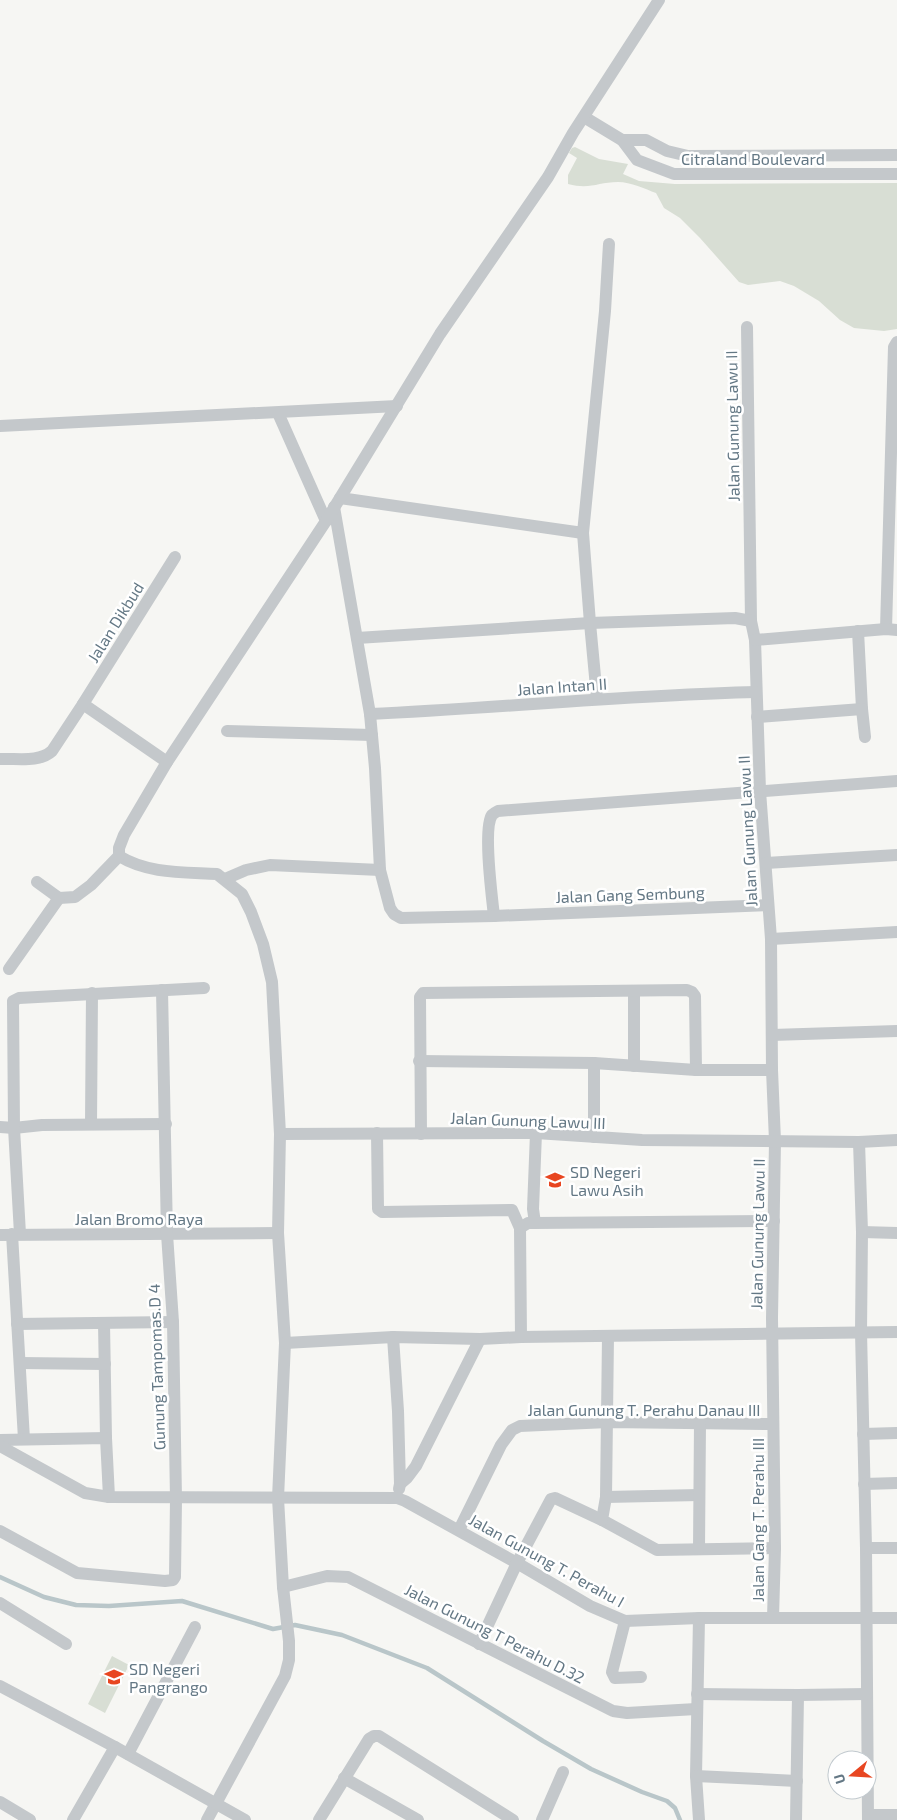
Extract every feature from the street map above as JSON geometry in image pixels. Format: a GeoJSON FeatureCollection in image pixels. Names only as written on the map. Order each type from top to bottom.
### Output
{"type":"FeatureCollection","features":[{"type":"Feature","properties":{"kind":"street"},"geometry":{"type":"LineString","coordinates":[[36,882],[59,898],[75,897],[91,885],[119,856],[119,848],[124,835],[167,762],[326,521],[440,334],[548,177],[573,134],[659,0]]}},
{"type":"Feature","properties":{"kind":"street","name":"Citraland Boulevard"},"geometry":{"type":"LineString","coordinates":[[584,117],[622,140],[637,160],[674,174],[897,174]]}},
{"type":"Feature","properties":{"kind":"street","name":"Citraland Boulevard"},"geometry":{"type":"LineString","coordinates":[[622,140],[646,140],[667,151],[688,156],[897,155]]}},
{"type":"Feature","properties":{"kind":"street"},"geometry":{"type":"LineString","coordinates":[[598,698],[583,533],[605,311],[609,244]]}},
{"type":"Feature","properties":{"kind":"street","name":"Jalan Gunung Lawu II"},"geometry":{"type":"LineString","coordinates":[[746,327],[751,621],[755,640],[760,791],[771,939],[772,1070],[775,1141],[772,1332]]}},
{"type":"Feature","properties":{"kind":"street"},"geometry":{"type":"LineString","coordinates":[[755,640],[892,630],[894,347],[897,342]]}},
{"type":"Feature","properties":{"kind":"street"},"geometry":{"type":"LineString","coordinates":[[0,426],[397,406]]}},
{"type":"Feature","properties":{"kind":"street"},"geometry":{"type":"LineString","coordinates":[[278,413],[326,521]]}},
{"type":"Feature","properties":{"kind":"street"},"geometry":{"type":"LineString","coordinates":[[337,503],[583,533]]}},
{"type":"Feature","properties":{"kind":"street","name":"Jalan Gang Sembung"},"geometry":{"type":"LineString","coordinates":[[337,503],[370,714],[380,870],[390,908],[394,914],[401,918],[494,916],[768,905]]}},
{"type":"Feature","properties":{"kind":"street","name":"Jalan Dikbud"},"geometry":{"type":"LineString","coordinates":[[0,758],[34,758],[46,756],[52,751],[175,557]]}},
{"type":"Feature","properties":{"kind":"street"},"geometry":{"type":"LineString","coordinates":[[357,638],[590,623],[736,618],[751,621]]}},
{"type":"Feature","properties":{"kind":"street"},"geometry":{"type":"LineString","coordinates":[[858,632],[865,737]]}},
{"type":"Feature","properties":{"kind":"street","name":"Jalan Intan II"},"geometry":{"type":"LineString","coordinates":[[370,714],[474,709],[598,698],[756,692]]}},
{"type":"Feature","properties":{"kind":"street"},"geometry":{"type":"LineString","coordinates":[[83,704],[167,762]]}},
{"type":"Feature","properties":{"kind":"street"},"geometry":{"type":"LineString","coordinates":[[757,716],[862,708]]}},
{"type":"Feature","properties":{"kind":"street"},"geometry":{"type":"LineString","coordinates":[[227,731],[372,735]]}},
{"type":"Feature","properties":{"kind":"street"},"geometry":{"type":"LineString","coordinates":[[494,916],[488,859],[490,820],[496,812],[897,781]]}},
{"type":"Feature","properties":{"kind":"street"},"geometry":{"type":"LineString","coordinates":[[766,863],[897,855]]}},
{"type":"Feature","properties":{"kind":"street"},"geometry":{"type":"LineString","coordinates":[[119,856],[131,864],[150,869],[217,874],[225,879],[242,894],[251,912],[263,944],[272,982],[280,1134],[278,1233],[285,1343],[278,1498],[289,1660],[285,1676],[206,1820]]}},
{"type":"Feature","properties":{"kind":"street"},"geometry":{"type":"LineString","coordinates":[[225,879],[246,870],[270,865],[380,870]]}},
{"type":"Feature","properties":{"kind":"street"},"geometry":{"type":"LineString","coordinates":[[9,968],[59,898]]}},
{"type":"Feature","properties":{"kind":"street"},"geometry":{"type":"LineString","coordinates":[[771,939],[897,932]]}},
{"type":"Feature","properties":{"kind":"street"},"geometry":{"type":"LineString","coordinates":[[24,1439],[11,1234],[14,1128],[13,1001],[19,998],[92,993],[204,988]]}},
{"type":"Feature","properties":{"kind":"street","name":"Gunung Tampomas.D 4"},"geometry":{"type":"LineString","coordinates":[[0,1531],[77,1573],[165,1581],[173,1580],[175,1577],[176,1499],[173,1322],[167,1234],[162,990]]}},
{"type":"Feature","properties":{"kind":"street"},"geometry":{"type":"LineString","coordinates":[[420,1134],[420,997],[423,993],[687,990],[695,996],[696,1070]]}},
{"type":"Feature","properties":{"kind":"street"},"geometry":{"type":"LineString","coordinates":[[634,991],[634,1066]]}},
{"type":"Feature","properties":{"kind":"street"},"geometry":{"type":"LineString","coordinates":[[91,1124],[92,993]]}},
{"type":"Feature","properties":{"kind":"street"},"geometry":{"type":"LineString","coordinates":[[772,1035],[897,1031]]}},
{"type":"Feature","properties":{"kind":"street"},"geometry":{"type":"LineString","coordinates":[[419,1061],[594,1063],[696,1070],[772,1070]]}},
{"type":"Feature","properties":{"kind":"street"},"geometry":{"type":"LineString","coordinates":[[594,1063],[594,1137]]}},
{"type":"Feature","properties":{"kind":"street"},"geometry":{"type":"LineString","coordinates":[[0,1127],[166,1124]]}},
{"type":"Feature","properties":{"kind":"street"},"geometry":{"type":"LineString","coordinates":[[377,1133],[378,1209],[382,1212],[533,1209]]}},
{"type":"Feature","properties":{"kind":"street"},"geometry":{"type":"LineString","coordinates":[[535,1223],[533,1209],[536,1133]]}},
{"type":"Feature","properties":{"kind":"street","name":"Jalan Gunung Lawu III"},"geometry":{"type":"LineString","coordinates":[[280,1134],[536,1133],[642,1140],[859,1142],[897,1140]]}},
{"type":"Feature","properties":{"kind":"street"},"geometry":{"type":"LineString","coordinates":[[859,1142],[862,1232],[861,1332],[866,1548],[868,1818],[897,1815]]}},
{"type":"Feature","properties":{"kind":"street"},"geometry":{"type":"LineString","coordinates":[[512,1210],[520,1228],[521,1337]]}},
{"type":"Feature","properties":{"kind":"street"},"geometry":{"type":"LineString","coordinates":[[520,1228],[528,1223],[774,1221]]}},
{"type":"Feature","properties":{"kind":"street"},"geometry":{"type":"LineString","coordinates":[[862,1232],[897,1233]]}},
{"type":"Feature","properties":{"kind":"street","name":"Jalan Bromo Raya"},"geometry":{"type":"LineString","coordinates":[[11,1234],[278,1233]]}},
{"type":"Feature","properties":{"kind":"street"},"geometry":{"type":"LineString","coordinates":[[17,1324],[173,1322]]}},
{"type":"Feature","properties":{"kind":"street"},"geometry":{"type":"LineString","coordinates":[[104,1323],[109,1497]]}},
{"type":"Feature","properties":{"kind":"street"},"geometry":{"type":"LineString","coordinates":[[285,1343],[393,1337],[480,1339],[772,1332],[897,1332]]}},
{"type":"Feature","properties":{"kind":"street","name":"Jalan Gang T. Perahu III"},"geometry":{"type":"LineString","coordinates":[[772,1332],[775,1548],[773,1618]]}},
{"type":"Feature","properties":{"kind":"street"},"geometry":{"type":"LineString","coordinates":[[602,1520],[606,1497],[608,1336]]}},
{"type":"Feature","properties":{"kind":"street"},"geometry":{"type":"LineString","coordinates":[[393,1337],[400,1484],[397,1498]]}},
{"type":"Feature","properties":{"kind":"street"},"geometry":{"type":"LineString","coordinates":[[400,1484],[416,1466],[480,1339]]}},
{"type":"Feature","properties":{"kind":"street"},"geometry":{"type":"LineString","coordinates":[[20,1363],[105,1364]]}},
{"type":"Feature","properties":{"kind":"street","name":"Jalan Gunung T. Perahu Danau III"},"geometry":{"type":"LineString","coordinates":[[459,1530],[501,1445],[506,1436],[515,1427],[608,1422],[772,1424]]}},
{"type":"Feature","properties":{"kind":"street"},"geometry":{"type":"LineString","coordinates":[[699,1549],[700,1424]]}},
{"type":"Feature","properties":{"kind":"street"},"geometry":{"type":"LineString","coordinates":[[863,1434],[897,1433]]}},
{"type":"Feature","properties":{"kind":"street"},"geometry":{"type":"LineString","coordinates":[[0,1440],[106,1438]]}},
{"type":"Feature","properties":{"kind":"street","name":"Jalan Gunung T. Perahu I"},"geometry":{"type":"LineString","coordinates":[[0,1446],[86,1493],[109,1497],[176,1499],[397,1498],[517,1562],[590,1606],[624,1621],[699,1618],[897,1618]]}},
{"type":"Feature","properties":{"kind":"street"},"geometry":{"type":"LineString","coordinates":[[864,1484],[897,1483]]}},
{"type":"Feature","properties":{"kind":"street"},"geometry":{"type":"LineString","coordinates":[[606,1497],[699,1494]]}},
{"type":"Feature","properties":{"kind":"street"},"geometry":{"type":"LineString","coordinates":[[479,1644],[517,1562],[551,1499],[555,1498],[602,1520],[657,1550],[775,1548]]}},
{"type":"Feature","properties":{"kind":"street"},"geometry":{"type":"LineString","coordinates":[[866,1548],[897,1548]]}},
{"type":"Feature","properties":{"kind":"street","name":"Jalan Gunung T Perahu D.32"},"geometry":{"type":"LineString","coordinates":[[283,1587],[327,1576],[348,1577],[613,1711],[627,1713],[696,1709]]}},
{"type":"Feature","properties":{"kind":"street"},"geometry":{"type":"LineString","coordinates":[[0,1603],[66,1644]]}},
{"type":"Feature","properties":{"kind":"street"},"geometry":{"type":"LineString","coordinates":[[699,1618],[696,1709],[696,1776],[699,1820]]}},
{"type":"Feature","properties":{"kind":"street"},"geometry":{"type":"LineString","coordinates":[[624,1621],[612,1672],[615,1678],[641,1677]]}},
{"type":"Feature","properties":{"kind":"street"},"geometry":{"type":"LineString","coordinates":[[128,1754],[194,1627]]}},
{"type":"Feature","properties":{"kind":"street"},"geometry":{"type":"LineString","coordinates":[[2,1692],[115,1747],[245,1820]]}},
{"type":"Feature","properties":{"kind":"street"},"geometry":{"type":"LineString","coordinates":[[697,1694],[798,1696],[867,1694]]}},
{"type":"Feature","properties":{"kind":"street"},"geometry":{"type":"LineString","coordinates":[[796,1820],[798,1696]]}},
{"type":"Feature","properties":{"kind":"street"},"geometry":{"type":"LineString","coordinates":[[319,1820],[369,1739],[379,1736],[513,1820]]}},
{"type":"Feature","properties":{"kind":"street"},"geometry":{"type":"LineString","coordinates":[[73,1820],[115,1747]]}},
{"type":"Feature","properties":{"kind":"street"},"geometry":{"type":"LineString","coordinates":[[542,1820],[563,1772]]}},
{"type":"Feature","properties":{"kind":"street"},"geometry":{"type":"LineString","coordinates":[[696,1776],[797,1781]]}},
{"type":"Feature","properties":{"kind":"street"},"geometry":{"type":"LineString","coordinates":[[344,1778],[418,1820]]}},
{"type":"Feature","properties":{"kind":"street"},"geometry":{"type":"LineString","coordinates":[[0,1802],[30,1820]]}},
{"type":"Feature","properties":{"kind":"shaded area"},"geometry":{"type":"Polygon","coordinates":[[[575,147],[599,159],[628,164],[623,174],[639,181],[675,184],[897,183],[897,329],[884,331],[854,328],[840,320],[819,301],[794,286],[780,281],[748,285],[739,282],[680,218],[664,208],[656,193],[623,182],[588,186],[568,184],[568,175],[577,158],[569,153],[575,147]]]}},
{"type":"Feature","properties":{"kind":"shaded area"},"geometry":{"type":"Polygon","coordinates":[[[112,1656],[129,1665],[105,1713],[88,1704],[112,1656]]]}},
{"type":"Feature","properties":{"kind":"waterway"},"geometry":{"type":"LineString","coordinates":[[0,1577],[44,1597],[76,1605],[109,1606],[182,1601],[273,1629],[295,1625],[342,1635],[427,1668],[591,1769],[667,1801],[675,1808],[680,1820]]}},
{"type":"Feature","properties":{"kind":"place","name":"SD Negeri Lawu Asih"},"geometry":{"type":"Point","coordinates":[555,1180]}},
{"type":"Feature","properties":{"kind":"place","name":"SD Negeri Pangrango"},"geometry":{"type":"Point","coordinates":[114,1677]}}]}
